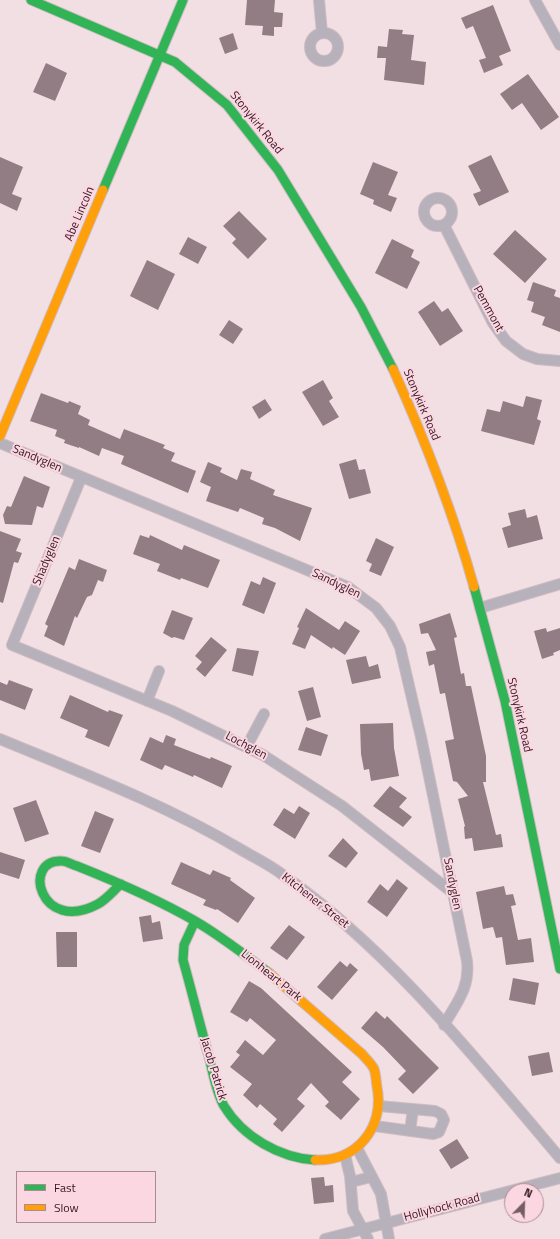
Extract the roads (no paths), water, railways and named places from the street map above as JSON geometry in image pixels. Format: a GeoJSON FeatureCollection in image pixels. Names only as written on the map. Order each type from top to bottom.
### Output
{"type":"FeatureCollection","features":[{"type":"Feature","properties":{"kind":"street","name":"Stonykirk Road"},"geometry":{"type":"LineString","coordinates":[[31,0],[175,62],[227,105],[253,136],[278,170],[361,307],[389,361],[416,422],[461,540],[505,701],[560,969]]}},
{"type":"Feature","properties":{"kind":"street","name":"Abe Lincoln"},"geometry":{"type":"LineString","coordinates":[[0,436],[183,0]]}},
{"type":"Feature","properties":{"kind":"street"},"geometry":{"type":"LineString","coordinates":[[319,0],[322,34]]}},
{"type":"Feature","properties":{"kind":"street"},"geometry":{"type":"LineString","coordinates":[[535,0],[560,45]]}},
{"type":"Feature","properties":{"kind":"street","name":"Pemmont"},"geometry":{"type":"LineString","coordinates":[[444,225],[493,323],[506,341],[523,354],[537,359],[560,361]]}},
{"type":"Feature","properties":{"kind":"street","name":"Sandyglen"},"geometry":{"type":"LineString","coordinates":[[0,443],[81,478],[338,582],[358,593],[376,608],[390,626],[400,647],[421,737],[468,972],[465,990],[444,1025]]}},
{"type":"Feature","properties":{"kind":"street","name":"Shadyglen"},"geometry":{"type":"LineString","coordinates":[[12,645],[81,478]]}},
{"type":"Feature","properties":{"kind":"street"},"geometry":{"type":"LineString","coordinates":[[480,608],[560,584]]}},
{"type":"Feature","properties":{"kind":"street","name":"Lochglen"},"geometry":{"type":"LineString","coordinates":[[12,645],[147,700],[247,746],[325,794],[453,893]]}},
{"type":"Feature","properties":{"kind":"street"},"geometry":{"type":"LineString","coordinates":[[147,700],[159,671]]}},
{"type":"Feature","properties":{"kind":"street"},"geometry":{"type":"LineString","coordinates":[[247,746],[264,714]]}},
{"type":"Feature","properties":{"kind":"street","name":"Kitchener Street"},"geometry":{"type":"LineString","coordinates":[[0,739],[150,802],[218,836],[282,874],[346,924],[420,997],[560,1158]]}},
{"type":"Feature","properties":{"kind":"street","name":"Lionheart Park"},"geometry":{"type":"LineString","coordinates":[[122,884],[98,904],[71,913],[58,910],[47,904],[42,896],[39,882],[41,873],[46,864],[53,860],[63,861],[122,884],[195,921],[236,948],[276,978],[362,1054],[374,1069],[378,1083],[379,1106],[375,1126],[357,1148]]}},
{"type":"Feature","properties":{"kind":"street","name":"Jacob Patrick"},"geometry":{"type":"LineString","coordinates":[[195,921],[184,945],[183,960],[215,1080],[224,1106],[241,1127],[264,1145],[284,1154],[302,1159],[322,1160],[345,1155],[357,1148]]}},
{"type":"Feature","properties":{"kind":"street"},"geometry":{"type":"LineString","coordinates":[[375,1126],[433,1134],[439,1132],[444,1120],[440,1114],[435,1111],[379,1106]]}},
{"type":"Feature","properties":{"kind":"street"},"geometry":{"type":"LineString","coordinates":[[410,1131],[413,1109]]}},
{"type":"Feature","properties":{"kind":"street"},"geometry":{"type":"LineString","coordinates":[[357,1148],[381,1194],[389,1239]]}},
{"type":"Feature","properties":{"kind":"street"},"geometry":{"type":"LineString","coordinates":[[345,1155],[351,1182],[353,1211],[368,1239]]}},
{"type":"Feature","properties":{"kind":"street"},"geometry":{"type":"LineString","coordinates":[[351,1182],[371,1177]]}},
{"type":"Feature","properties":{"kind":"street","name":"Hollyhock Road"},"geometry":{"type":"LineString","coordinates":[[325,1239],[560,1178]]}}]}
